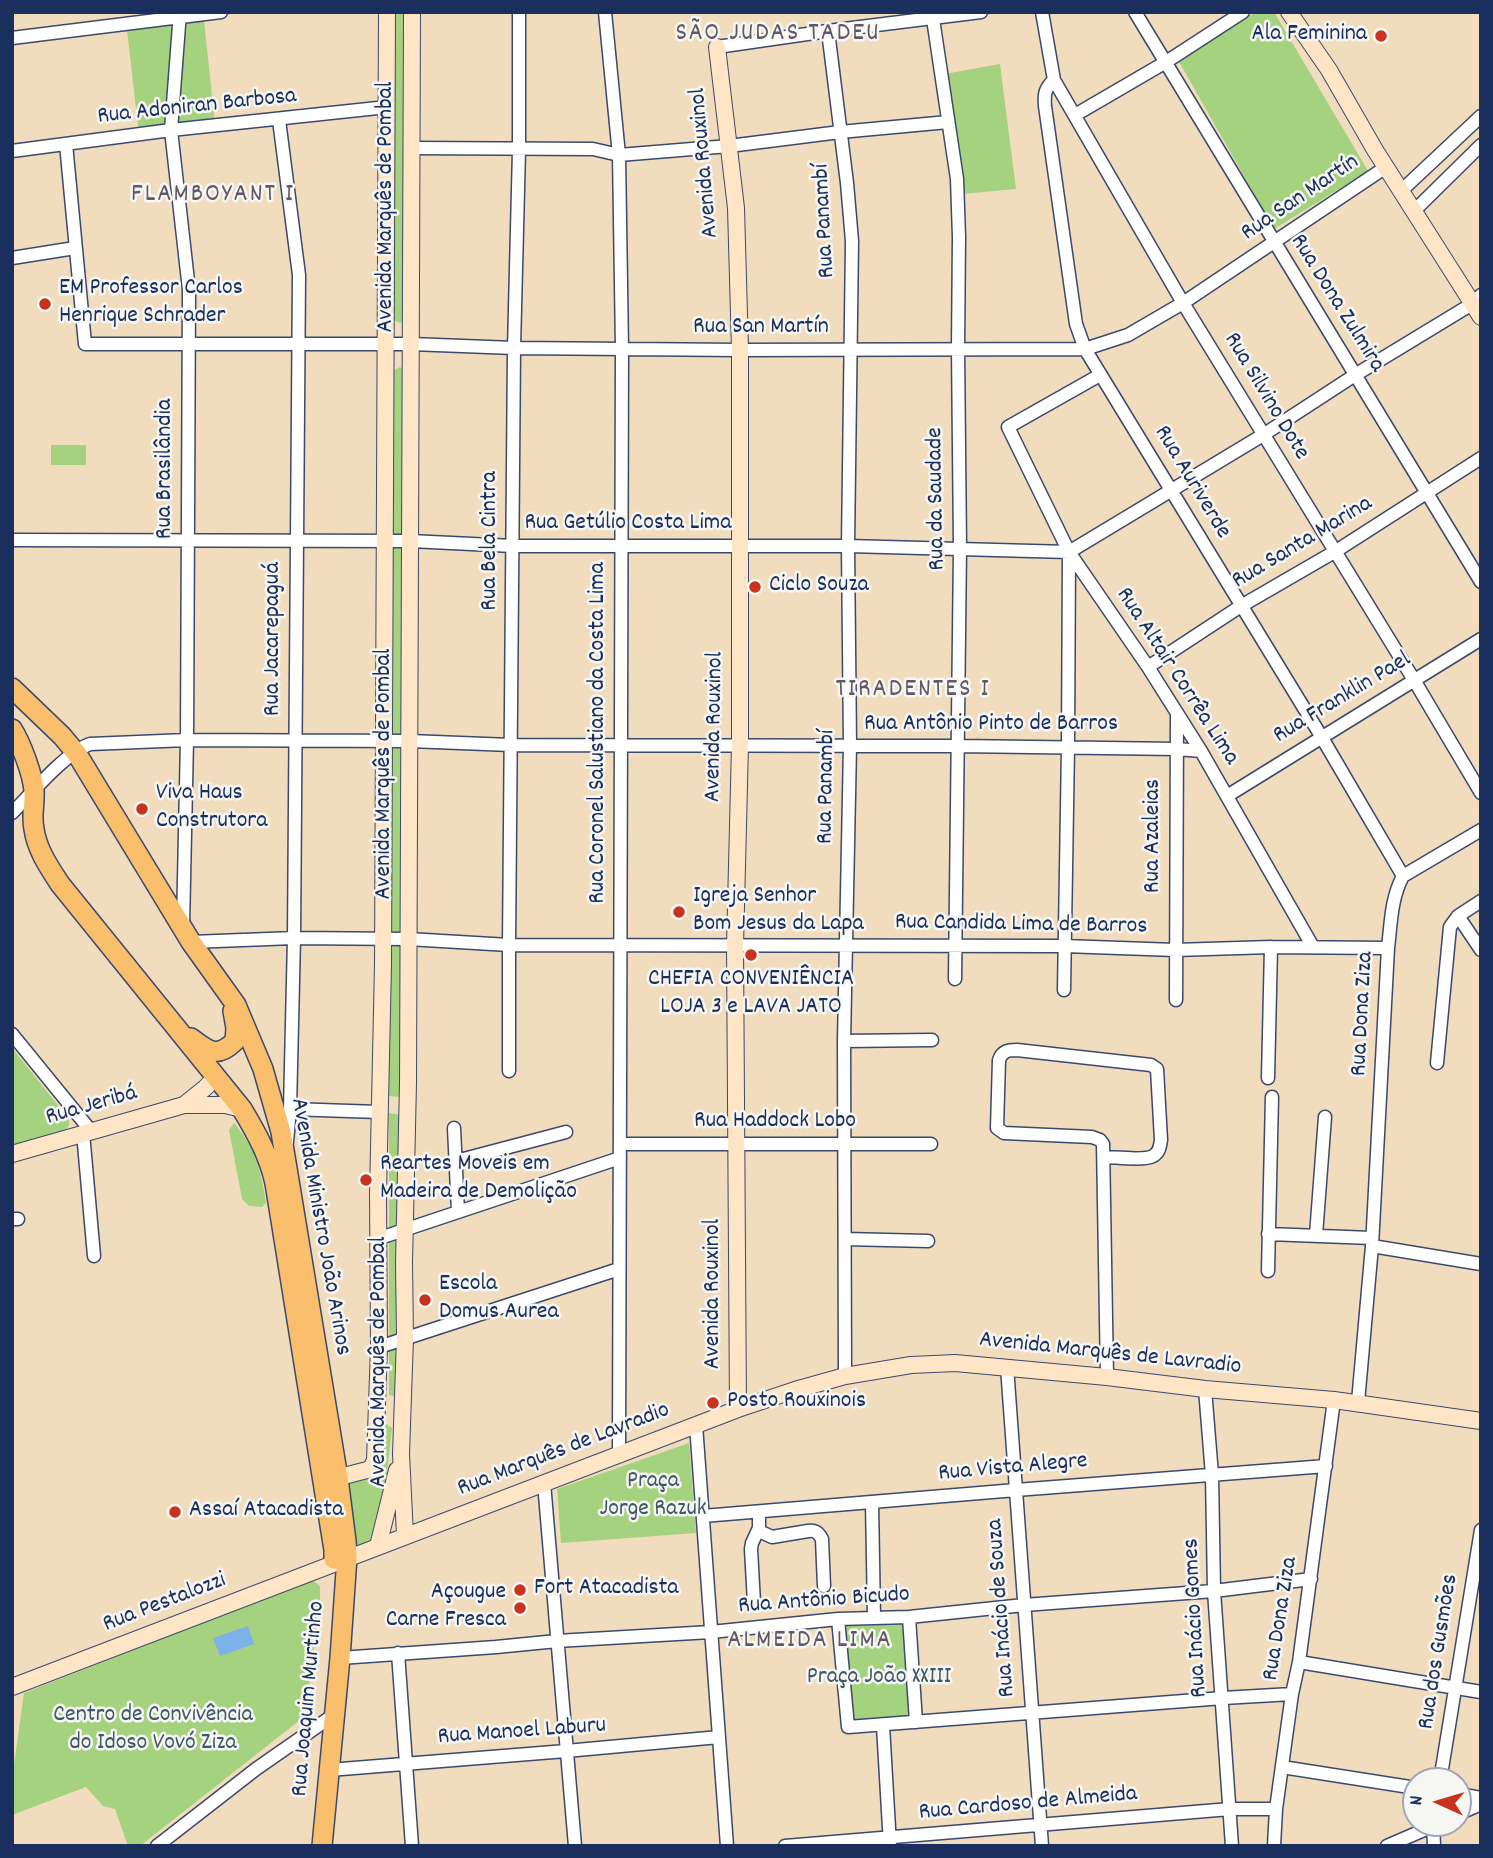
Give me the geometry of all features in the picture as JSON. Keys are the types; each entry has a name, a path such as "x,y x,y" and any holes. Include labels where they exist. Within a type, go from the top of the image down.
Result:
{"main road":[{"name":"Avenida Marquês de Pombal","path":"405,1535 401,1454 408,1083 412,12"},
{"path":"1289,12 1329,70 1401,191 1478,305"},
{"name":"Avenida Marquês de Pombal","path":"331,1480 363,1472 374,1465 377,1406 383,964 388,13"},
{"name":"Avenida Rouxinol","path":"717,47 736,208 740,350 740,746 735,946 738,1409"},
{"path":"386,337 401,332 411,337"},
{"path":"386,366 401,364 411,368"},
{"path":"385,534 394,530 410,534"},
{"path":"385,566 394,562 410,565"},
{"name":"Avenida Ministro João Arinos","path":"12,688 75,752 187,934 236,1004 263,1069 286,1159 331,1480 334,1549 341,1560"},
{"name":"Avenida Ministro João Arinos","path":"12,729 27,764 34,791 34,831 42,857 60,884 243,1109 262,1143 275,1183 331,1480"},
{"path":"384,735 409,735"},
{"path":"384,767 399,763 409,766"},
{"path":"383,932 393,928 408,932"},
{"path":"383,964 398,961 408,964"},
{"path":"184,1105 216,1077 231,1056 236,1028 232,1006 218,978"},
{"path":"175,1026 212,1052 224,1051 235,1041"},
{"path":"184,1105 225,1105 243,1109"},
{"name":"Rua Jeribá","path":"12,1154 184,1105"},
{"name":"Avenida Marquês de Lavradio","path":"738,1409 845,1377 911,1365 954,1363 1358,1402 1481,1421"},
{"path":"377,1406 388,1421 402,1429"},
{"name":"Rua Marquês de Lavradio","path":"405,1535 738,1409"},
{"path":"378,1546 401,1454"},
{"path":"341,1560 405,1535"},
{"name":"Rua Joaquim Murtinho","path":"310,1846 328,1719 340,1658 341,1560"},
{"name":"Rua Joaquim Murtinho","path":"322,1846 329,1770 328,1719 341,1560"},
{"name":"Rua Pestalozzi","path":"12,1687 341,1560"}],"street":[{"path":"12,37 221,12"},
{"name":"Rua Bela Cintra","path":"509,1071 519,12"},
{"name":"Rua Coronel Salustiano da Costa Lima","path":"605,12 619,155 622,349 619,1454"},
{"path":"717,47 981,12"},
{"name":"Rua Silvino Dote","path":"1042,12 1054,80 1183,303 1415,680 1481,793"},
{"name":"Rua Dona Zulmira","path":"1135,12 1481,582"},
{"path":"1075,115 1166,62 1243,12"},
{"name":"Rua Brasilândia","path":"181,15 171,131 189,290 187,934"},
{"name":"Rua da Saudade","path":"933,19 957,179 959,237 959,746 955,979"},
{"name":"Rua Panambí","path":"828,31 852,241 848,546 850,746 844,1041 845,1377"},
{"name":"Rua Auriverde","path":"1054,80 1044,93 1045,106 1076,324 1085,349 1321,736 1403,876"},
{"name":"Rua Adoniran Barbosa","path":"12,151 387,107"},
{"path":"1401,191 1481,116"},
{"name":"Rua Jacarepaguá","path":"279,120 299,275 294,939 290,1109 286,1159"},
{"path":"411,148 593,149 619,155 729,146 948,121"},
{"path":"66,144 85,344 298,343 386,337"},
{"path":"1414,211 1481,145"},
{"name":"Rua San Martín","path":"411,337 514,348 1085,349 1128,335 1183,303 1386,167"},
{"path":"12,258 75,248"},
{"path":"1064,990 1069,552 1263,435 1354,375 1478,305"},
{"name":"Rua Altair Corrêa Lima","path":"1100,375 1008,427 1069,552 1148,667 1201,751 1313,947"},
{"name":"Rua Santa Marina","path":"1148,667 1241,606 1336,551 1481,458"},
{"path":"12,540 297,540 385,534"},
{"name":"Rua Getúlio Costa Lima","path":"410,534 513,546 848,546 1069,552"},
{"name":"Rua Franklin Pael","path":"1227,796 1481,639"},
{"name":"Rua Azaleias","path":"1176,1000 1177,714"},
{"path":"12,813 52,772 83,746 90,744 187,740 296,741 384,735"},
{"name":"Rua Antônio Pinto de Barros","path":"409,735 511,745 959,746 1177,748 1201,751"},
{"path":"1403,876 1481,830"},
{"name":"Rua Dona Ziza","path":"1358,1402 1372,1242 1388,948 1393,902 1403,876"},
{"path":"1437,1063 1450,927 1458,916 1481,901"},
{"path":"1458,916 1481,950"},
{"path":"187,934 294,939 383,932"},
{"name":"Rua Candida Lima de Barros","path":"408,932 509,945 1064,946 1175,950 1388,948"},
{"path":"1268,1079 1271,947"},
{"path":"12,1034 87,1132 94,1256"},
{"path":"844,1041 932,1040"},
{"path":"1104,1157 1149,1158 1156,1155 1160,1149 1157,1069 1151,1065 1017,1049 1001,1054 997,1128 1004,1133 1092,1137 1101,1140 1103,1144 1107,1377"},
{"path":"1268,1271 1272,1097"},
{"path":"290,1109 379,1112"},
{"path":"1316,1235 1325,1117"},
{"path":"454,1128 458,1212"},
{"path":"456,1161 566,1132"},
{"name":"Rua Haddock Lobo","path":"620,1144 931,1144"},
{"path":"380,1238 620,1158"},
{"path":"1268,1234 1316,1235 1372,1242 1481,1264"},
{"path":"845,1239 928,1241"},
{"path":"379,1347 619,1269"},
{"name":"Rua Inácio de Souza","path":"1007,1367 1042,1846"},
{"name":"Rua Inácio Gomes","path":"1205,1389 1212,1475 1214,1591 1232,1846"},
{"name":"Rua Dona Ziza","path":"1274,1846 1276,1809 1311,1578 1334,1400"},
{"path":"696,1425 727,1846"},
{"name":"Rua Vista Alegre","path":"703,1517 1326,1466"},
{"path":"544,1483 575,1846"},
{"path":"872,1502 874,1617"},
{"path":"754,1603 751,1549 758,1531 759,1511"},
{"name":"Rua dos Gusmões","path":"1442,1767 1477,1575 1481,1530"},
{"path":"758,1531 772,1537 808,1531 819,1534 822,1539 824,1586"},
{"name":"Rua Antônio Bicudo","path":"340,1658 711,1632 838,1619 909,1617 1024,1605 1214,1591 1311,1578"},
{"path":"909,1617 916,1722"},
{"path":"838,1619 848,1727 1292,1694"},
{"path":"398,1653 412,1846"},
{"path":"1299,1662 1481,1692"},
{"path":"158,1846 256,1769 328,1719"},
{"path":"883,1726 889,1842"},
{"name":"Rua Manoel Laburu","path":"329,1770 719,1737"},
{"path":"1282,1767 1402,1786"},
{"name":"Rua Cardoso de Almeida","path":"785,1846 889,1842 1040,1824 1230,1809 1276,1809"},
{"path":"1387,1846 1407,1837"}],"green space":[{"path":"394,12 407,12 405,320 400,323 394,320"},
{"path":"1256,12 1274,12 1368,171 1274,229 1178,60"},
{"path":"204,20 215,124 139,134 127,30"},
{"path":"1000,64 1016,189 962,194 945,74"},
{"path":"400,367 405,371 401,1097 389,1096 393,371"},
{"path":"51,445 86,445 86,465 51,465"},
{"path":"12,1048 69,1119 66,1130 12,1146"},
{"path":"389,1113 401,1115 399,1393 394,1396 389,1395"},
{"path":"234,1123 248,1142 256,1160 266,1203 262,1207 249,1206 242,1199 229,1130"},
{"path":"381,1420 392,1428 386,1482 370,1540 363,1546 355,1546 344,1482 376,1475 380,1470"},
{"name":"Praça Jorge Razuk","path":"689,1443 696,1533 561,1543 557,1489"},
{"name":"Centro de Convivência do Idoso Vovó Ziza","path":"312,1580 320,1586 320,1600 305,1716 140,1846 128,1846 115,1809 103,1806 86,1787 12,1815 12,1779 24,1693"},
{"name":"Praça João XXIII","path":"907,1624 912,1715 852,1721 845,1626"}],"water":[{"path":"248,1626 254,1644 220,1656 213,1638"}],"place":[{"name":"Ala Feminina","path":"1381,36"},
{"name":"EM Professor Carlos Henrique Schrader","path":"45,304"},
{"name":"Ciclo Souza","path":"755,587"},
{"name":"Viva Haus Construtora","path":"142,809"},
{"name":"Igreja Senhor Bom Jesus da Lapa","path":"679,912"},
{"name":"CHEFIA CONVENIÊNCIA LOJA 3 e LAVA JATO","path":"751,955"},
{"name":"Reartes Moveis em Madeira de Demolição","path":"366,1180"},
{"name":"Escola Domus Aurea","path":"425,1300"},
{"name":"Posto Rouxinois","path":"713,1403"},
{"name":"Assaí Atacadista","path":"175,1512"},
{"name":"Fort Atacadista","path":"520,1590"},
{"name":"Açougue Carne Fresca","path":"520,1608"}],"district":[{"name":"SÃO JUDAS TADEU","path":"778,35"},
{"name":"FLAMBOYANT I","path":"213,196"},
{"name":"TIRADENTES I","path":"913,691"},
{"name":"ALMEIDA LIMA","path":"810,1642"}]}
